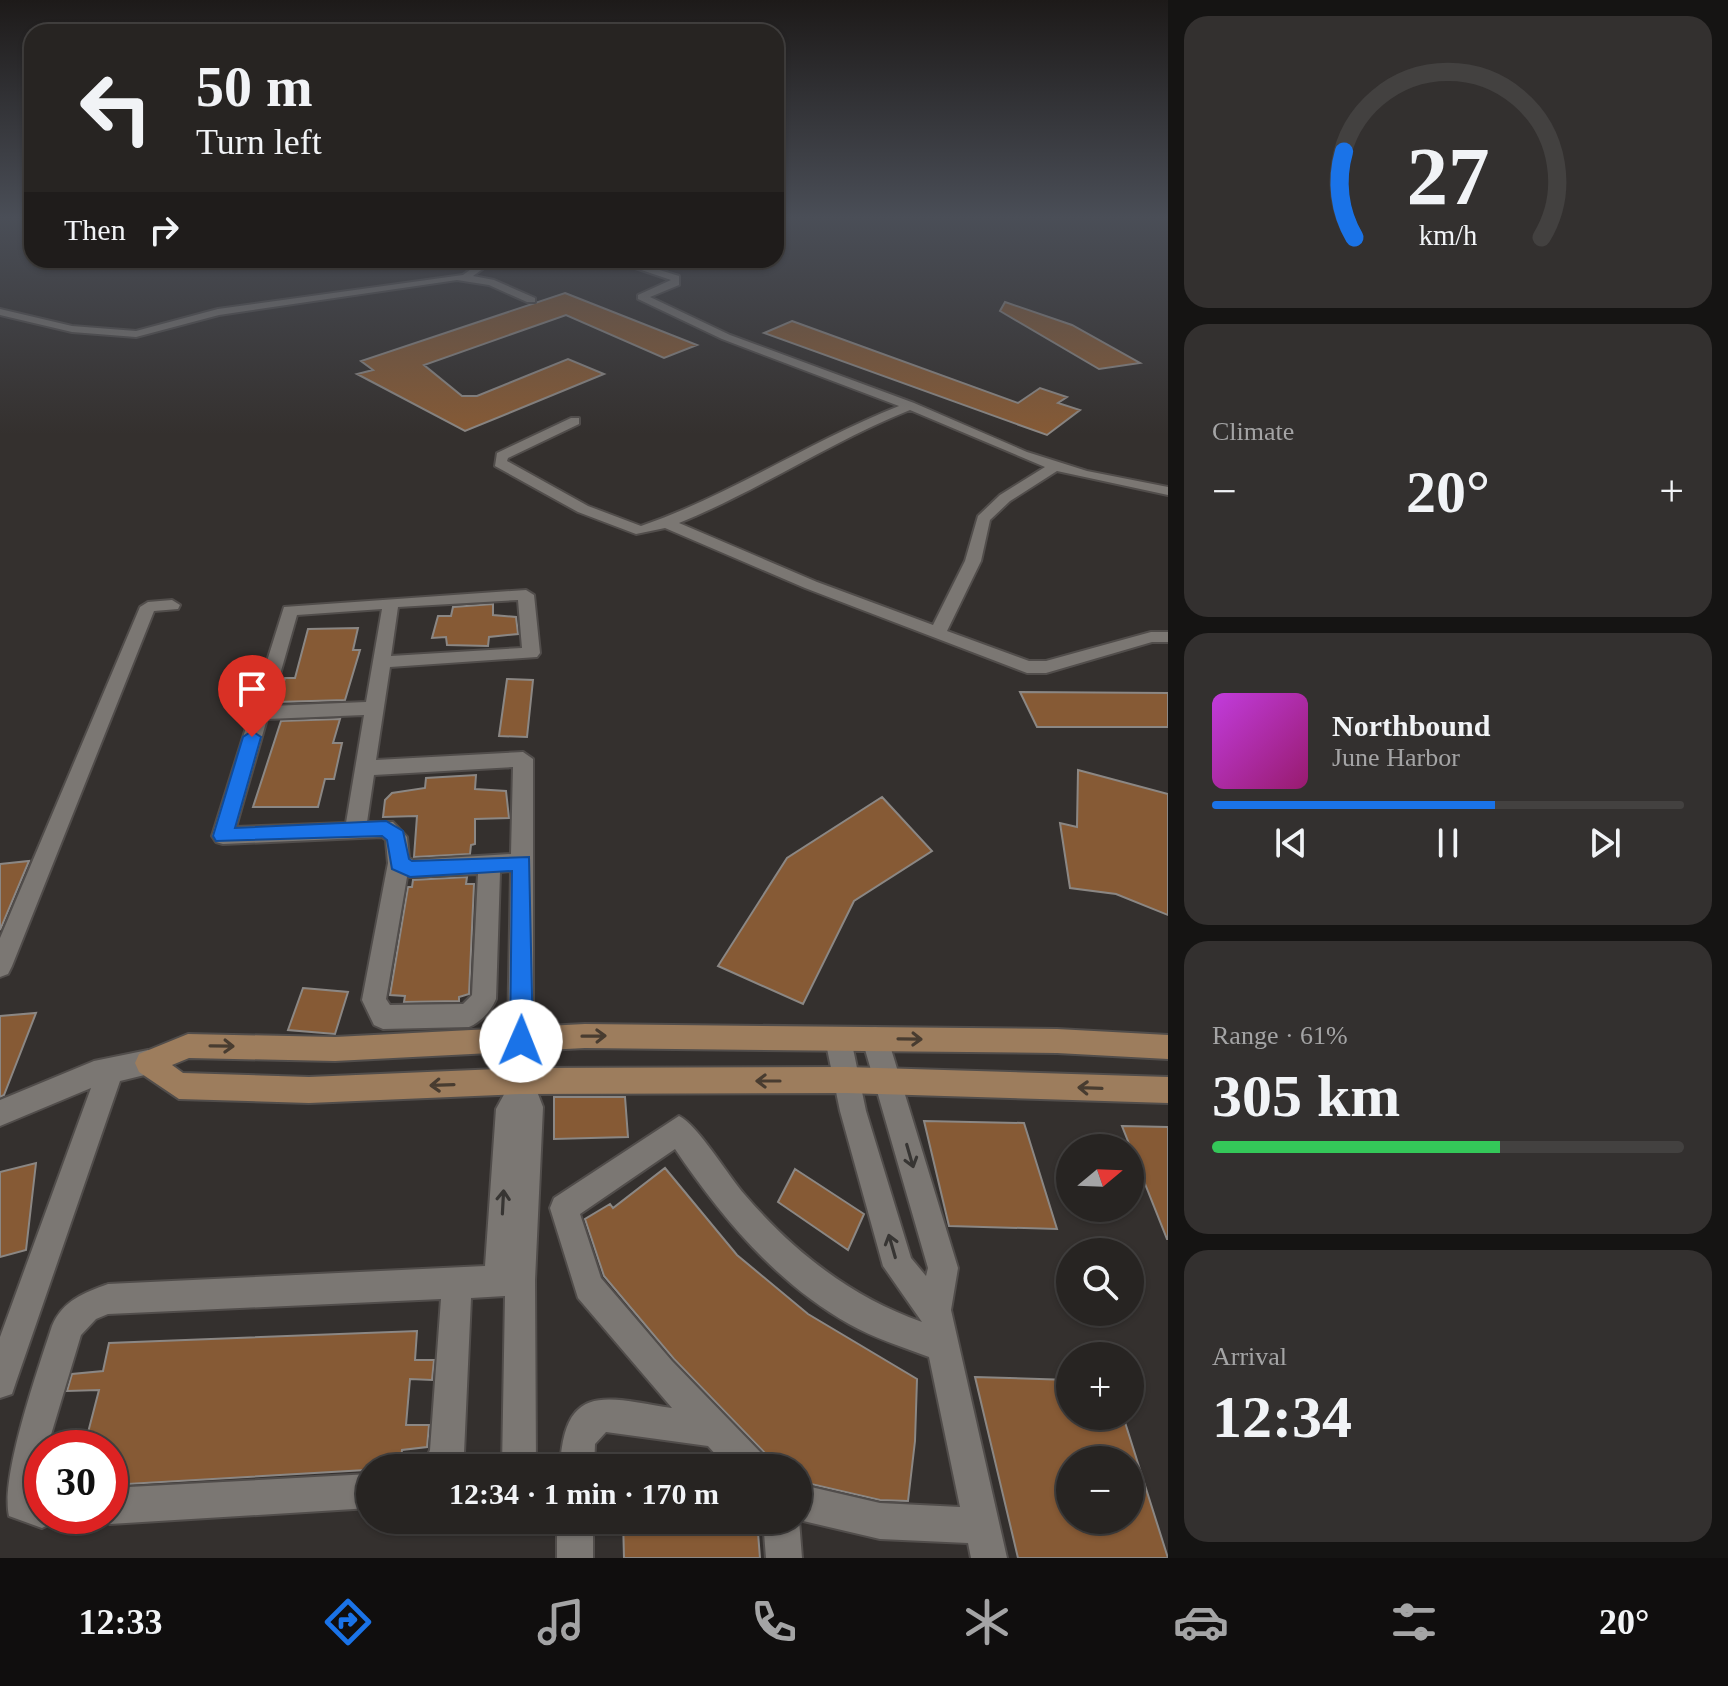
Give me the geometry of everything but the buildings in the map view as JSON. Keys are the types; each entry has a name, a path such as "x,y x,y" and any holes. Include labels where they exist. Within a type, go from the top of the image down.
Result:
{"street":[{"path":"0,312 72,329 136,334 218,312 372,290"},
{"path":"508,290 531,300"},
{"path":"660,290 642,297 726,337 910,406 1055,466 1084,475 1168,491"},
{"path":"575,421 502,456 500,463 583,509 641,531 667,523 766,477 844,432 910,406"},
{"path":"938,632 973,561 983,519 1005,498 1055,466"},
{"path":"667,523 811,585 1027,667 1046,667 1151,637 1168,637"},
{"path":"383,662 531,653 526,595 290,611 223,836 386,828 396,837 399,863 374,1000 383,1017 469,1015 478,1008 484,999 489,864"},
{"path":"355,831 391,603"},
{"path":"0,966 148,607 172,605"},
{"path":"259,713 375,708"},
{"path":"365,768 523,759 521,1087 530,1107 509,1280 518,1454"},
{"path":"399,863 410,869 522,862"},
{"path":"0,1113 111,1069 148,1063 188,1046 335,1049 585,1036 1057,1041 1168,1047"},
{"path":"838,1039 846,1080 898,1266 935,1310"},
{"path":"812,1505 985,1542 935,1310 943,1268 875,1039"},
{"path":"148,1063 179,1086 309,1090 846,1080 1168,1090"},
{"path":"0,1382 111,1069"},
{"path":"739,1454 661,1372 589,1287 564,1208 679,1130 708,1175 782,1259 854,1310 942,1346"},
{"path":"36,1430 68,1326 85,1308 108,1299 509,1280"},
{"path":"446,1454 457,1281"},
{"path":"577,1454 578,1437 599,1414 718,1431"},
{"path":"24,1469 21,1504 24,1505"},
{"path":"128,1505 356,1492"},
{"path":"575,1534 575,1558"},
{"path":"782,1534 784,1558"}],"route":[{"path":"252,737 223,836 386,828 396,837 399,863 410,869 522,862 521,1041"}]}
